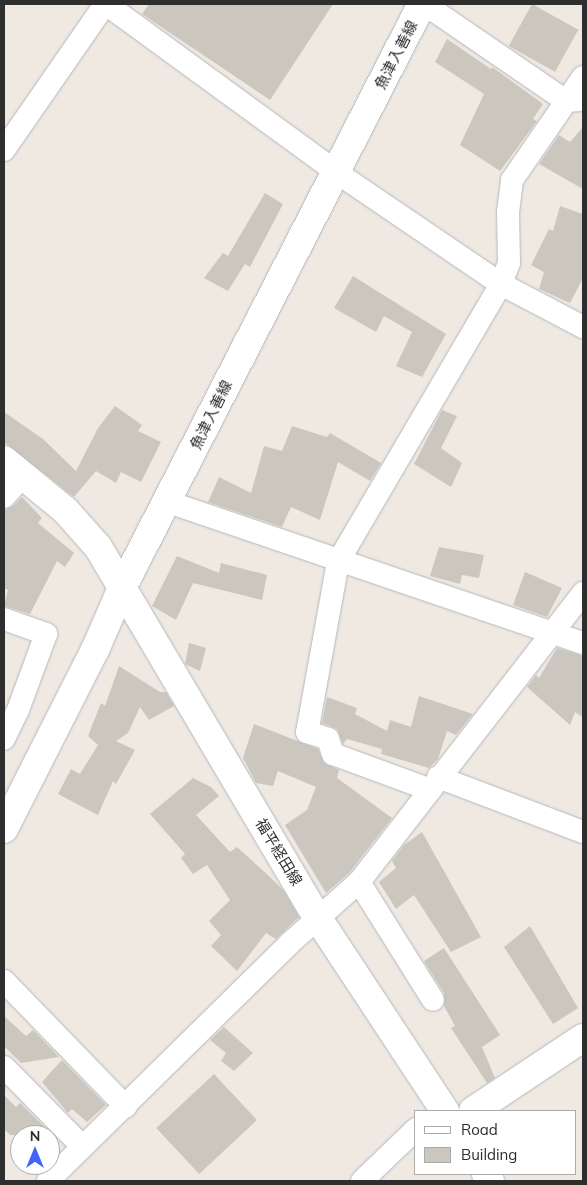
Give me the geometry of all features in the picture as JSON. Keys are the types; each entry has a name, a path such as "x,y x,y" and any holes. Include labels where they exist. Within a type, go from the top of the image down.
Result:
{"main road":[{"name":"魚津入善線","path":"4,829 95,650 122,588 168,502 422,4"},
{"name":"福平経田線","path":"13,468 66,511 98,547 319,920 440,1109"},
{"path":"475,1110 583,1038"}],"street":[{"path":"4,150 105,4 336,172 501,284 583,327"},
{"path":"422,4 574,101"},
{"path":"583,77 574,101 512,180 508,211 509,263 501,284 338,562 307,732 328,739 333,754 435,784 583,832"},
{"path":"4,498 13,468"},
{"path":"168,502 338,562 583,643"},
{"path":"48,1181 126,1107 290,943 319,920 359,882 583,593"},
{"path":"4,618 46,634 18,710 4,739"},
{"path":"359,882 433,1000"},
{"path":"4,981 126,1107"},
{"path":"4,1067 84,1147"},
{"path":"362,1181 414,1131"}],"building":[{"path":"149,4 333,4 270,100 142,14"},
{"path":"532,4 578,30 555,72 509,46"},
{"path":"447,39 491,69 492,67 543,104 533,119 537,121 500,171 460,145 484,94 435,62"},
{"path":"583,127 583,189 539,164 559,135 570,142"},
{"path":"265,193 283,204 250,267 245,264 228,291 204,278 223,253 228,256"},
{"path":"560,206 583,214 583,278 570,303 539,289 544,272 531,265 549,229 553,231"},
{"path":"353,276 446,334 422,377 396,366 412,332 384,316 376,332 334,308"},
{"path":"115,406 142,425 138,431 161,442 141,482 121,472 116,483 96,471 74,497 4,442 4,412 43,439 76,471 98,428"},
{"path":"442,410 457,416 441,448 462,463 451,487 414,464"},
{"path":"292,426 327,437 330,433 381,463 370,481 338,462 320,520 291,507 282,527 208,502 219,477 251,493 264,446 282,451"},
{"path":"22,497 42,518 38,523 74,553 65,567 57,561 30,614 4,606 8,590 4,588 4,510 13,506"},
{"path":"439,547 484,555 479,578 462,575 460,584 430,576"},
{"path":"177,556 219,573 221,563 267,575 262,600 193,583 176,620 152,606"},
{"path":"525,572 562,588 547,617 513,605"},
{"path":"189,643 206,648 200,671 185,664"},
{"path":"557,648 583,656 583,717 575,712 570,725 527,687 536,675 539,678"},
{"path":"119,666 160,692 166,692 174,706 149,720 140,707 128,733 116,741 135,750 116,784 113,781 98,815 58,794 71,769 80,774 98,745 88,736 101,703 105,706"},
{"path":"419,696 473,714 456,735 447,731 438,759 429,768 381,754 382,749 347,739 343,744 337,729 322,723 327,697 357,708 355,714 387,731 390,720 411,727"},
{"path":"254,724 318,749 324,763 339,770 337,778 392,818 349,873 326,893 285,825 307,810 316,787 278,771 273,786 256,783 243,758"},
{"path":"193,778 211,787 219,796 196,815 230,852 237,847 270,877 284,891 299,917 276,939 266,933 237,971 211,946 221,935 209,921 230,900 207,865 193,874 181,858 185,854 150,814"},
{"path":"422,832 481,937 451,952 414,895 396,909 379,882 396,868 392,861 404,845"},
{"path":"530,926 578,1008 553,1024 504,947"},
{"path":"444,948 500,1035 482,1047 495,1078 487,1083 451,1028 455,1026 444,1006 444,993 424,961"},
{"path":"4,1016 26,1036 33,1030 59,1057 21,1063 4,1046"},
{"path":"224,1027 253,1053 234,1071 221,1061 226,1053 210,1040"},
{"path":"62,1060 106,1105 87,1122 72,1109 68,1113 42,1082"},
{"path":"214,1074 257,1120 199,1174 156,1128"},
{"path":"4,1095 16,1107 20,1103 43,1125 10,1125 10,1135 4,1129"}]}
